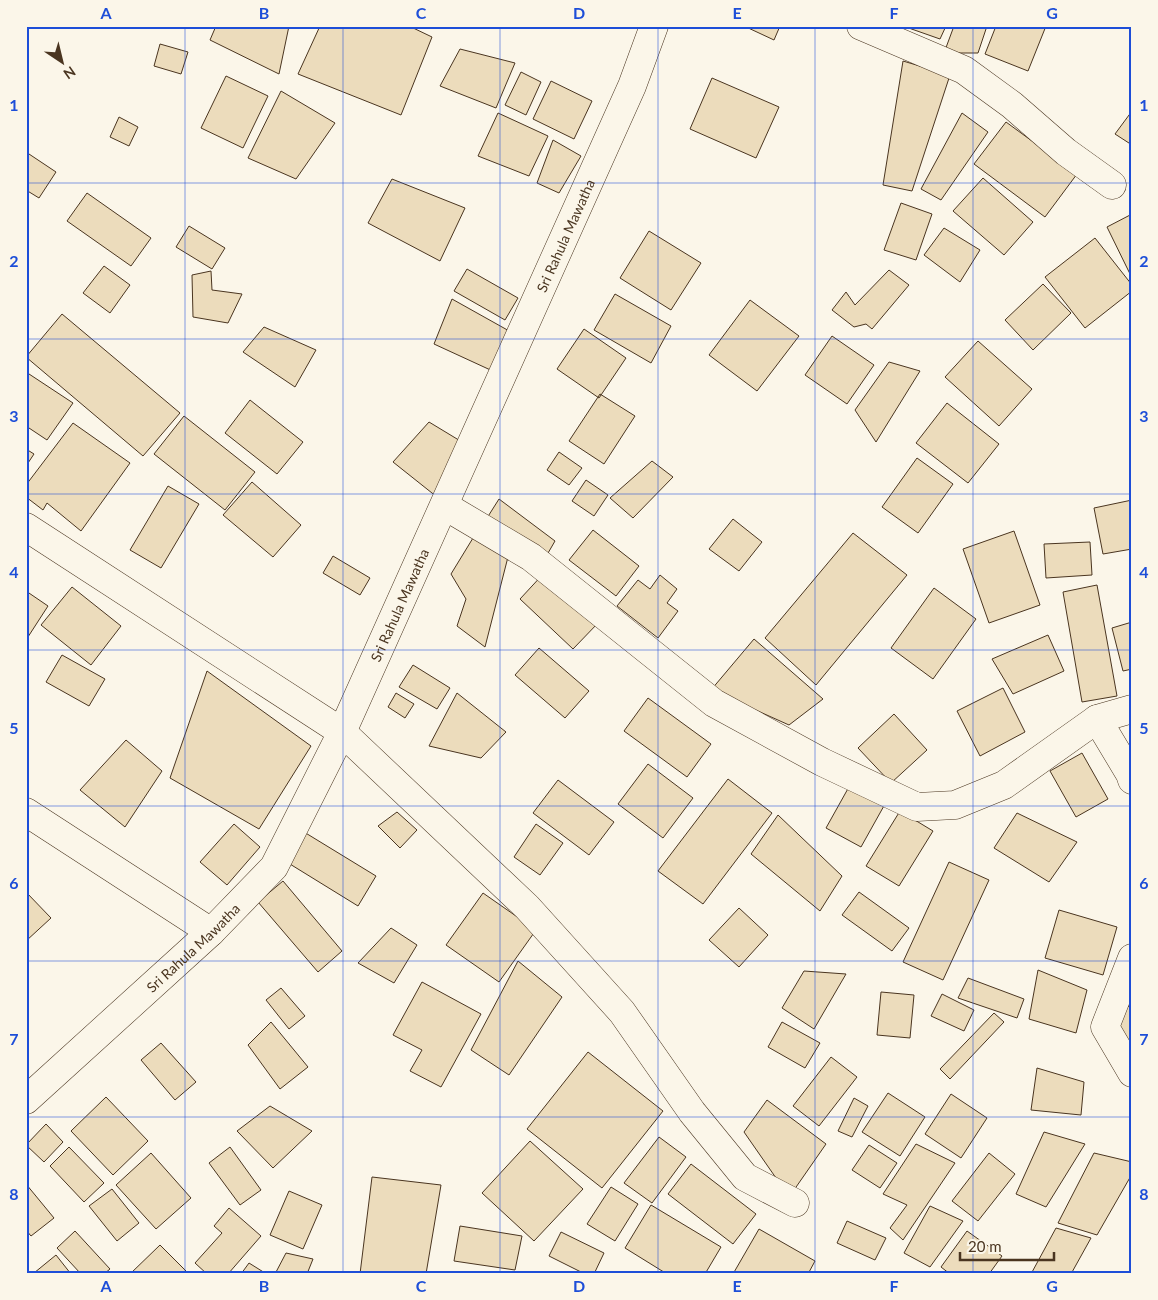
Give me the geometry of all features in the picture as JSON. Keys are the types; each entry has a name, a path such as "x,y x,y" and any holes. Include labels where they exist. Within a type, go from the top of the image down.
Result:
{"street":[{"name":"Sri Rahula Mawatha","path":"26,1100 211,932 274,868 342,732 445,506 632,86 654,26"},
{"path":"860,26 964,70 1012,105 1066,152 1112,185"},
{"path":"445,506 531,557 714,703 822,762 917,807 955,805 1004,785 1098,719 1132,709"},
{"path":"26,527 342,732 533,914 622,1012 692,1112 745,1177 795,1203"},
{"path":"1098,719 1132,780"},
{"path":"26,812 211,932"},
{"path":"1132,958 1105,1027 1132,1073"}],"building":[{"path":"216,26 289,26 279,74 210,40"},
{"path":"320,26 409,26 432,37 401,115 298,74"},
{"path":"744,26 780,26 774,40"},
{"path":"903,26 946,26 940,39"},
{"path":"954,26 987,26 978,53 944,53"},
{"path":"996,26 1046,26 1028,71 985,54"},
{"path":"160,44 188,52 181,74 154,66"},
{"path":"460,49 515,63 496,108 440,86"},
{"path":"903,61 950,75 912,191 883,185"},
{"path":"521,72 541,82 526,115 505,105"},
{"path":"226,76 268,96 243,148 201,128"},
{"path":"712,78 779,107 756,158 690,129"},
{"path":"551,81 592,101 574,139 533,119"},
{"path":"281,91 335,123 296,179 248,158"},
{"path":"1132,111 1132,145 1115,134"},
{"path":"498,113 548,136 529,176 478,156"},
{"path":"962,113 988,132 941,200 921,189"},
{"path":"119,117 138,127 129,146 110,137"},
{"path":"1006,122 1077,174 1045,217 974,164"},
{"path":"553,140 581,156 559,193 537,183"},
{"path":"26,152 56,172 39,198 26,190"},
{"path":"983,178 1033,222 1004,255 953,211"},
{"path":"392,179 465,208 440,261 368,223"},
{"path":"87,193 151,238 131,266 67,221"},
{"path":"901,203 932,214 916,260 884,250"},
{"path":"1132,214 1132,278 1107,227"},
{"path":"189,226 225,248 212,269 176,247"},
{"path":"944,228 980,250 960,282 924,255"},
{"path":"649,231 701,263 671,310 620,278"},
{"path":"1095,238 1132,285 1132,291 1085,328 1045,277"},
{"path":"104,266 130,285 110,313 83,293"},
{"path":"467,269 518,298 505,320 454,291"},
{"path":"889,270 909,285 872,329 866,324 854,327 832,310 846,292 855,305"},
{"path":"211,271 212,290 242,294 228,323 193,317 192,275"},
{"path":"1043,284 1071,313 1033,350 1005,320"},
{"path":"615,294 671,326 651,363 594,330"},
{"path":"452,299 511,332 497,373 434,344"},
{"path":"750,300 799,336 757,391 709,355"},
{"path":"62,314 180,413 143,456 26,357"},
{"path":"264,327 316,350 295,387 243,352"},
{"path":"584,329 626,358 599,398 557,369"},
{"path":"832,336 874,365 847,404 805,375"},
{"path":"978,341 1032,389 999,426 945,377"},
{"path":"889,362 920,371 876,442 855,410"},
{"path":"26,372 73,403 47,440 26,426"},
{"path":"600,394 635,416 604,464 569,441"},
{"path":"250,400 303,442 277,474 225,433"},
{"path":"947,403 999,444 968,483 916,443"},
{"path":"184,416 255,472 225,510 154,454"},
{"path":"429,422 467,445 437,497 393,462"},
{"path":"73,423 130,463 81,531 47,503 43,510 26,497 26,485"},
{"path":"26,449 34,454 26,466"},
{"path":"559,452 582,468 569,485 547,470"},
{"path":"917,458 953,484 918,533 882,507"},
{"path":"652,461 673,477 633,518 610,498"},
{"path":"586,480 608,495 594,516 572,501"},
{"path":"252,482 301,525 273,557 223,515"},
{"path":"168,486 199,504 161,568 130,550"},
{"path":"499,499 555,541 544,560 487,518"},
{"path":"1132,500 1132,549 1103,554 1094,508"},
{"path":"733,519 762,542 739,571 709,549"},
{"path":"593,530 639,566 616,596 569,560"},
{"path":"1014,531 1040,605 989,623 963,549"},
{"path":"853,533 907,575 816,685 765,638"},
{"path":"473,538 509,553 485,647 457,626 466,599 451,574"},
{"path":"1090,542 1092,575 1046,578 1044,544"},
{"path":"333,556 370,578 360,595 323,573"},
{"path":"545,572 599,622 573,649 520,599"},
{"path":"660,575 677,589 667,603 678,611 658,638 617,606 638,580 650,589"},
{"path":"1097,585 1117,696 1082,702 1063,592"},
{"path":"72,587 121,626 91,665 41,625"},
{"path":"934,588 976,619 933,679 891,648"},
{"path":"26,591 48,606 26,640"},
{"path":"1132,622 1132,669 1123,671 1112,628"},
{"path":"1048,635 1064,671 1013,694 992,659"},
{"path":"754,639 823,699 789,725 711,690"},
{"path":"539,648 589,691 565,718 515,675"},
{"path":"62,655 105,679 89,706 46,682"},
{"path":"413,665 450,688 437,709 399,687"},
{"path":"207,671 311,746 259,829 170,778"},
{"path":"1003,688 1025,732 980,756 957,711"},
{"path":"396,693 414,704 405,718 388,707"},
{"path":"457,693 506,732 481,758 429,746"},
{"path":"648,698 711,744 687,777 624,731"},
{"path":"894,714 927,750 891,783 858,748"},
{"path":"126,740 162,771 125,827 80,790"},
{"path":"1082,753 1108,799 1076,817 1050,771"},
{"path":"648,764 693,798 663,838 618,804"},
{"path":"728,779 772,813 703,904 658,871"},
{"path":"558,780 614,822 589,855 533,813"},
{"path":"850,785 885,804 861,847 826,828"},
{"path":"900,811 933,831 899,886 866,866"},
{"path":"397,812 417,830 400,848 378,826"},
{"path":"1017,813 1077,842 1049,882 994,848"},
{"path":"778,815 842,876 820,911 751,854"},
{"path":"234,824 260,847 227,885 200,862"},
{"path":"536,824 563,843 540,875 514,857"},
{"path":"304,832 376,876 358,906 285,861"},
{"path":"949,862 989,880 943,980 903,962"},
{"path":"283,881 342,951 318,972 258,902"},
{"path":"26,892 51,918 26,941"},
{"path":"859,892 909,928 892,951 842,915"},
{"path":"483,893 536,930 499,982 446,945"},
{"path":"739,908 768,935 739,967 709,940"},
{"path":"1059,910 1117,927 1103,975 1045,958"},
{"path":"391,928 417,945 394,983 358,963"},
{"path":"518,961 562,997 509,1075 471,1050"},
{"path":"1038,970 1087,990 1076,1033 1029,1019"},
{"path":"804,971 846,974 814,1029 782,1008"},
{"path":"968,978 1024,999 1017,1018 958,998"},
{"path":"422,982 481,1014 441,1087 410,1071 422,1050 393,1035"},
{"path":"281,988 305,1016 289,1029 266,1000"},
{"path":"881,992 914,995 910,1038 877,1035"},
{"path":"942,994 974,1010 964,1031 931,1016"},
{"path":"1132,1003 1132,1042 1131,1043 1112,1022"},
{"path":"994,1013 1004,1022 950,1079 940,1069"},
{"path":"271,1022 308,1067 280,1089 248,1045"},
{"path":"782,1022 820,1043 805,1068 768,1047"},
{"path":"161,1043 196,1082 175,1100 141,1060"},
{"path":"588,1052 663,1111 602,1188 527,1129"},
{"path":"831,1057 857,1077 819,1126 793,1106"},
{"path":"1037,1068 1084,1082 1081,1115 1031,1110"},
{"path":"888,1093 925,1117 900,1156 862,1132"},
{"path":"951,1094 987,1118 961,1158 925,1134"},
{"path":"106,1097 148,1141 113,1175 71,1131"},
{"path":"854,1098 868,1106 852,1137 838,1131"},
{"path":"767,1100 826,1144 794,1190 776,1178 744,1132"},
{"path":"270,1106 312,1131 273,1168 237,1131"},
{"path":"46,1124 63,1142 44,1162 26,1145"},
{"path":"1044,1132 1085,1144 1046,1207 1016,1194"},
{"path":"659,1137 686,1157 652,1203 624,1183"},
{"path":"530,1141 583,1189 534,1241 482,1193"},
{"path":"916,1144 955,1163 903,1240 890,1228 907,1205 883,1194"},
{"path":"869,1145 897,1163 880,1188 852,1170"},
{"path":"69,1147 104,1183 84,1202 50,1166"},
{"path":"230,1147 261,1190 240,1205 209,1163"},
{"path":"151,1153 191,1198 156,1229 116,1185"},
{"path":"989,1153 1015,1174 978,1221 952,1201"},
{"path":"1094,1153 1132,1162 1132,1174 1097,1235 1058,1223"},
{"path":"691,1164 756,1214 733,1244 668,1194"},
{"path":"372,1177 441,1185 426,1274 360,1274"},
{"path":"26,1184 54,1218 31,1236 26,1230"},
{"path":"611,1187 638,1204 615,1241 587,1224"},
{"path":"112,1189 139,1223 117,1241 89,1206"},
{"path":"289,1191 322,1205 303,1249 270,1235"},
{"path":"651,1205 721,1247 705,1274 667,1274 625,1248"},
{"path":"930,1206 963,1221 930,1267 904,1253"},
{"path":"229,1208 261,1236 228,1274 207,1274 195,1263 222,1233 214,1226"},
{"path":"847,1221 886,1238 875,1260 837,1243"},
{"path":"460,1226 522,1236 515,1270 454,1261"},
{"path":"1056,1228 1091,1238 1071,1274 1031,1274"},
{"path":"759,1229 815,1261 808,1274 733,1274"},
{"path":"75,1231 110,1269 104,1274 81,1274 57,1248"},
{"path":"967,1231 1002,1256 989,1274 950,1274 941,1267"},
{"path":"561,1232 604,1253 594,1274 585,1274 549,1256"},
{"path":"160,1245 189,1274 130,1274"},
{"path":"286,1253 313,1259 307,1274 275,1274"},
{"path":"56,1255 71,1274 34,1274 34,1273"},
{"path":"249,1263 265,1273 241,1274"}]}
